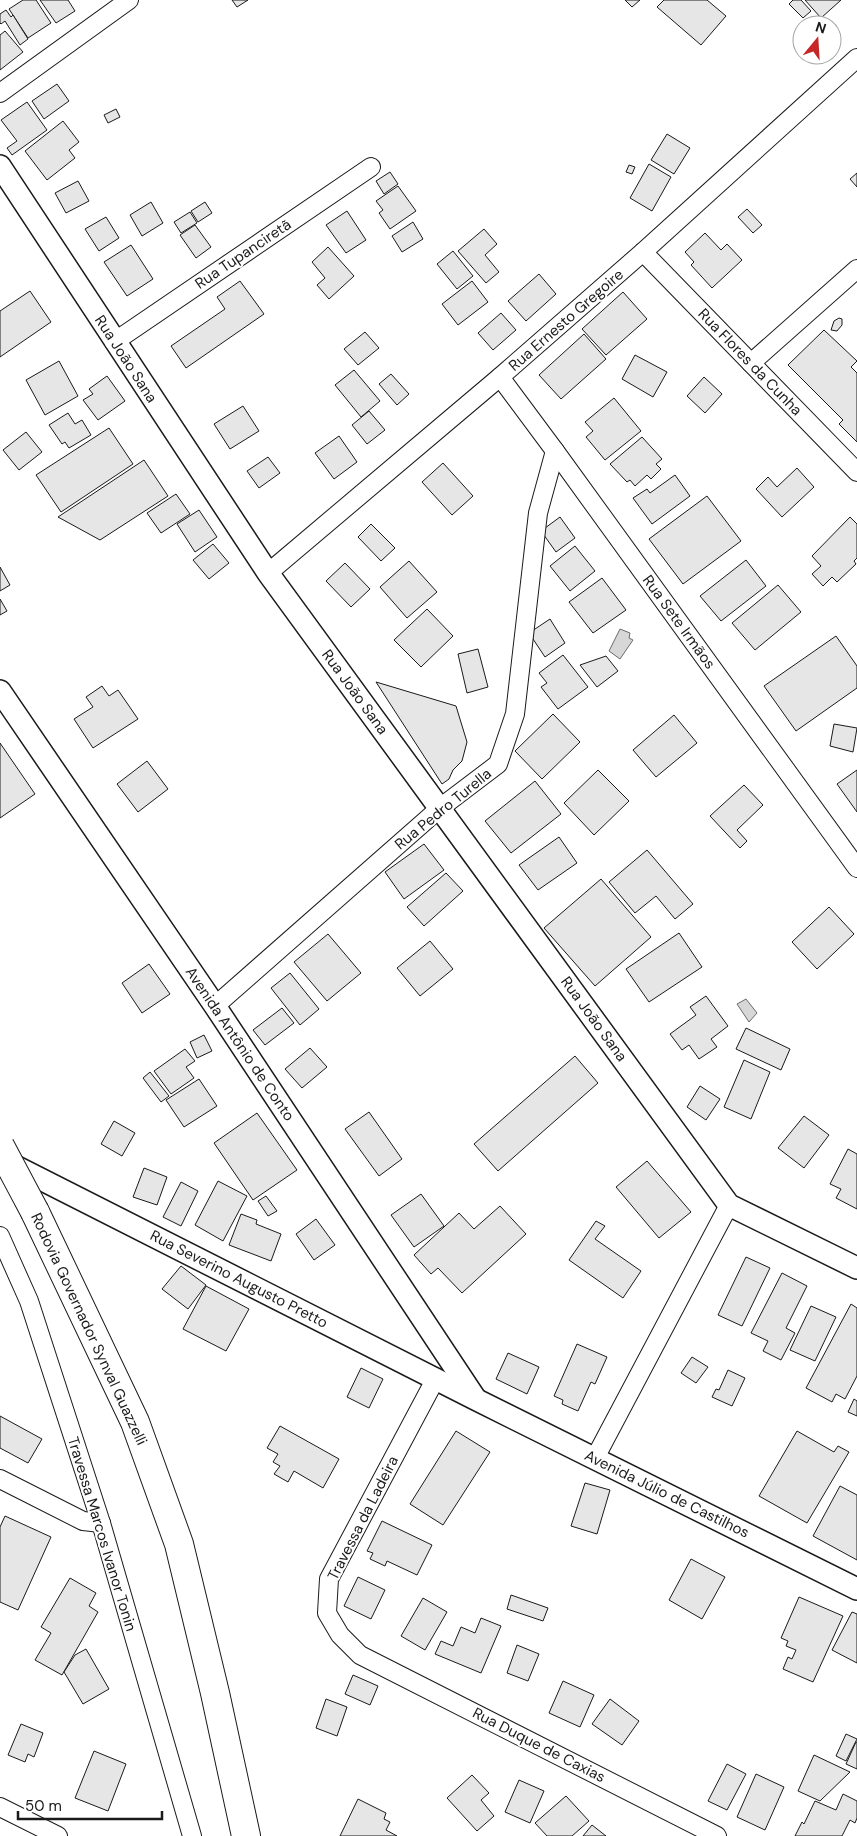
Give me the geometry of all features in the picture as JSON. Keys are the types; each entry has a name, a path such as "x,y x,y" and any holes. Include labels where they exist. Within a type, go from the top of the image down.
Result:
{"main road":[{"name":"Rodovia Governador Synval Guazzelli","path":"0,1146 35,1212 135,1422 179,1544 215,1693 246,1836"}],"street":[{"path":"0,93 129,0"},
{"name":"Rua Ernesto Gregoire","path":"268,573 500,378 643,252 857,58"},
{"name":"Rua João Sana","path":"0,166 114,342 268,573 729,1205"},
{"name":"Rua Tupanciretã","path":"114,342 371,167"},
{"name":"Rua Flores da Cunha","path":"643,252 857,472"},
{"path":"751,363 857,269"},
{"name":"Rua Sete Irmãos","path":"500,378 857,868"},
{"name":"Rua Pedro Turella","path":"214,1006 440,808 498,764 515,714 538,513 555,451"},
{"name":"Avenida Antônio de Conto","path":"0,691 214,1006 477,1400"},
{"name":"Rua Severino Augusto Pretto","path":"0,1158 477,1400"},
{"path":"595,1458 729,1205 857,1268"},
{"name":"Travessa Marcos Ivanor Tonin","path":"0,1236 29,1301 101,1523 192,1836"},
{"name":"Travessa da Ladeira","path":"360,1655 340,1635 327,1613 329,1579 436,1378"},
{"name":"Avenida Júlio de Castilhos","path":"477,1400 857,1589"},
{"path":"0,1479 83,1521 101,1523"},
{"name":"Rua Duque de Caxias","path":"360,1655 717,1836"},
{"path":"0,1807 58,1836"}],"shaded area":[{"path":"620,629 630,633 629,638 633,640 620,659 609,651"},
{"path":"746,999 757,1013 749,1022 737,1004"}],"building":[{"path":"23,0 36,0 51,23 28,38 9,9"},
{"path":"40,0 68,0 75,11 56,23"},
{"path":"232,0 248,0 237,7"},
{"path":"625,0 640,0 632,7"},
{"path":"664,0 707,0 726,16 701,45 657,7"},
{"path":"793,0 801,0 811,11 806,15 800,15 789,4"},
{"path":"805,0 841,0 824,15 818,15"},
{"path":"6,10 11,17 13,15 28,39 20,45 5,21 0,23 0,14"},
{"path":"5,31 23,52 0,70 0,35"},
{"path":"57,84 69,101 44,119 32,101"},
{"path":"27,102 47,130 12,155 7,148 17,141 1,120"},
{"path":"116,109 120,117 108,123 104,115"},
{"path":"63,121 79,142 69,150 75,158 47,180 25,151"},
{"path":"667,134 690,148 674,174 651,160"},
{"path":"649,164 671,177 652,211 630,198"},
{"path":"629,165 635,167 632,174 626,172"},
{"path":"390,172 398,184 384,194 376,181"},
{"path":"857,173 857,187 850,179"},
{"path":"78,181 89,201 66,213 55,193"},
{"path":"398,186 416,211 390,229 379,213 383,210 376,201"},
{"path":"151,202 163,223 142,236 130,215"},
{"path":"205,202 212,213 198,222 191,211"},
{"path":"747,209 762,225 753,233 738,217"},
{"path":"347,211 366,240 346,253 326,225"},
{"path":"190,212 197,223 181,233 174,222"},
{"path":"106,217 119,238 99,251 85,229"},
{"path":"413,222 423,239 402,252 392,236"},
{"path":"195,225 211,247 196,258 180,235"},
{"path":"484,229 497,244 485,255 499,272 486,283 458,251"},
{"path":"705,233 721,250 727,244 742,260 712,288 691,265 694,262 685,252"},
{"path":"131,245 153,279 127,296 104,262"},
{"path":"328,247 354,276 329,299 317,285 325,278 312,262"},
{"path":"453,251 473,276 457,289 437,264"},
{"path":"539,274 556,294 526,321 508,301"},
{"path":"240,281 264,314 186,368 171,346 225,309 217,297"},
{"path":"472,281 488,302 458,325 442,304"},
{"path":"30,291 51,322 0,357 0,311"},
{"path":"623,292 647,319 606,355 582,329"},
{"path":"501,313 516,330 493,350 478,333"},
{"path":"839,318 842,319 842,325 837,331 831,330 834,321"},
{"path":"824,330 857,361 851,367 857,373 857,442 839,424 843,420 788,365"},
{"path":"365,332 379,348 358,365 344,349"},
{"path":"584,334 606,359 561,399 539,375"},
{"path":"635,355 667,372 653,397 622,379"},
{"path":"59,361 78,396 45,415 26,380"},
{"path":"354,370 380,401 361,417 335,385"},
{"path":"391,374 409,394 397,405 379,384"},
{"path":"107,376 125,401 98,420 83,400 93,394 89,389"},
{"path":"704,377 722,394 705,413 687,396"},
{"path":"614,398 641,431 605,460 586,437 593,431 585,422"},
{"path":"243,406 259,431 230,449 214,424"},
{"path":"369,411 385,430 367,444 352,425"},
{"path":"68,413 75,424 82,420 91,435 69,448 65,442 62,444 49,425"},
{"path":"109,428 133,464 61,512 36,475"},
{"path":"26,432 42,452 19,470 3,450"},
{"path":"339,436 357,462 334,479 315,453"},
{"path":"642,437 662,459 656,464 661,469 651,479 647,475 635,486 630,480 627,482 610,464"},
{"path":"268,457 280,473 259,488 247,471"},
{"path":"144,460 168,496 100,540 58,517"},
{"path":"443,463 473,496 452,515 422,482"},
{"path":"797,468 814,487 782,517 756,489 768,477 777,487"},
{"path":"675,475 690,496 652,524 633,498 647,489 650,493"},
{"path":"176,494 190,514 161,533 147,513"},
{"path":"707,496 741,541 683,584 649,539"},
{"path":"199,510 217,537 195,552 177,524"},
{"path":"560,517 575,538 556,552 541,531"},
{"path":"850,517 857,524 857,558 854,561 856,564 837,582 832,577 823,586 812,574 821,566 812,556"},
{"path":"371,524 395,548 381,561 358,537"},
{"path":"213,544 229,563 209,579 193,560"},
{"path":"575,546 595,571 570,591 550,566"},
{"path":"746,560 766,586 721,621 700,596"},
{"path":"409,561 437,592 407,618 380,587"},
{"path":"345,563 370,589 351,607 326,581"},
{"path":"0,567 10,585 0,591"},
{"path":"602,578 626,610 593,633 569,602"},
{"path":"778,585 801,612 755,650 732,623"},
{"path":"0,599 7,611 0,615"},
{"path":"427,609 453,636 421,667 394,640"},
{"path":"550,619 565,643 545,657 529,633"},
{"path":"836,636 857,666 857,688 796,731 764,686"},
{"path":"478,649 488,687 467,693 458,654"},
{"path":"563,655 588,687 558,709 541,687 547,683 539,673"},
{"path":"606,656 618,671 597,687 580,665"},
{"path":"376,682 456,706 467,742 462,761 453,770 449,779 442,784"},
{"path":"102,686 109,696 118,690 138,719 93,748 74,719 93,707 86,697"},
{"path":"553,714 580,742 542,779 515,751"},
{"path":"674,715 697,743 656,777 633,750"},
{"path":"834,724 857,728 853,752 830,746"},
{"path":"0,743 35,794 0,818"},
{"path":"147,761 168,789 138,812 117,784"},
{"path":"598,770 629,801 594,835 564,803"},
{"path":"857,770 857,812 837,784"},
{"path":"535,781 561,814 511,853 485,821"},
{"path":"744,785 763,805 737,830 747,841 740,848 710,816"},
{"path":"559,837 577,863 538,890 519,865"},
{"path":"424,844 444,870 404,899 385,872"},
{"path":"647,850 693,904 675,919 656,896 635,913 609,882"},
{"path":"446,873 463,891 424,926 407,907"},
{"path":"601,879 651,937 595,986 544,928"},
{"path":"829,907 854,934 817,969 792,942"},
{"path":"679,933 702,967 649,1002 626,969"},
{"path":"328,934 361,973 327,1001 294,962"},
{"path":"430,941 453,969 420,996 397,968"},
{"path":"149,964 170,994 142,1013 122,983"},
{"path":"290,973 319,1009 300,1025 271,988"},
{"path":"706,996 728,1026 711,1039 717,1047 699,1059 689,1045 682,1050 670,1034 696,1015 690,1007"},
{"path":"282,1008 294,1023 265,1045 253,1030"},
{"path":"746,1028 790,1049 781,1070 736,1049"},
{"path":"204,1035 212,1051 197,1058 190,1042"},
{"path":"310,1048 327,1067 302,1088 285,1069"},
{"path":"185,1049 195,1061 186,1067 194,1078 171,1094 154,1071"},
{"path":"575,1056 598,1083 498,1171 474,1144"},
{"path":"744,1060 770,1072 751,1119 724,1107"},
{"path":"150,1072 169,1096 161,1102 143,1078"},
{"path":"199,1079 217,1106 184,1127 166,1100"},
{"path":"700,1086 720,1099 706,1120 687,1107"},
{"path":"369,1112 402,1159 379,1176 345,1129"},
{"path":"257,1113 297,1170 253,1200 214,1143"},
{"path":"804,1116 829,1135 804,1168 778,1148"},
{"path":"114,1121 135,1133 122,1156 101,1144"},
{"path":"848,1149 857,1154 857,1209 836,1198 841,1189 830,1184"},
{"path":"647,1161 691,1212 659,1238 616,1187"},
{"path":"144,1168 167,1177 157,1205 133,1197"},
{"path":"218,1181 247,1196 223,1241 195,1225"},
{"path":"181,1182 198,1191 181,1226 163,1217"},
{"path":"421,1194 444,1226 414,1247 391,1215"},
{"path":"266,1196 277,1211 268,1216 258,1201"},
{"path":"500,1206 526,1234 462,1293 438,1268 431,1274 414,1255 459,1213 474,1229"},
{"path":"241,1214 257,1220 256,1224 281,1234 271,1261 229,1245"},
{"path":"316,1219 335,1245 314,1260 296,1234"},
{"path":"596,1221 605,1226 595,1239 641,1271 623,1298 569,1260"},
{"path":"746,1257 770,1268 742,1326 718,1315"},
{"path":"181,1266 206,1285 188,1309 162,1289"},
{"path":"782,1273 807,1286 786,1328 795,1333 781,1360 763,1351 768,1341 751,1333"},
{"path":"206,1286 249,1309 226,1351 183,1329"},
{"path":"851,1304 857,1308 857,1376 845,1399 836,1394 832,1402 806,1388"},
{"path":"811,1306 836,1317 815,1361 790,1350"},
{"path":"577,1344 607,1357 595,1384 591,1382 578,1411 562,1404 563,1400 554,1396"},
{"path":"508,1353 539,1367 527,1394 496,1379"},
{"path":"692,1357 708,1367 696,1383 681,1373"},
{"path":"361,1368 383,1379 369,1408 347,1397"},
{"path":"728,1370 745,1378 732,1406 712,1397 716,1389 719,1390"},
{"path":"854,1399 857,1401 857,1416 848,1412"},
{"path":"0,1416 42,1439 28,1463 0,1448"},
{"path":"280,1426 339,1459 323,1488 294,1471 288,1482 274,1474 280,1466 273,1462 278,1454 267,1448"},
{"path":"456,1431 490,1452 443,1525 410,1504"},
{"path":"797,1431 834,1452 838,1446 849,1452 807,1523 759,1496"},
{"path":"585,1483 610,1490 597,1534 571,1526"},
{"path":"840,1486 857,1495 857,1560 813,1536"},
{"path":"5,1516 51,1537 18,1610 0,1602 0,1527"},
{"path":"382,1521 432,1545 417,1575 387,1561 385,1566 370,1559 373,1553 367,1551"},
{"path":"691,1559 725,1577 702,1619 669,1600"},
{"path":"358,1577 385,1590 371,1619 344,1606"},
{"path":"70,1578 96,1593 89,1606 98,1612 62,1675 35,1660 51,1633 41,1627"},
{"path":"511,1595 548,1608 543,1621 507,1609"},
{"path":"799,1597 843,1616 813,1682 783,1669 788,1657 792,1659 796,1650 786,1646 788,1641 781,1638"},
{"path":"423,1598 447,1612 425,1650 401,1636"},
{"path":"852,1612 857,1614 857,1663 832,1650"},
{"path":"481,1618 501,1626 481,1673 435,1654 441,1641 453,1646 461,1627 475,1633"},
{"path":"517,1645 539,1654 528,1681 507,1673"},
{"path":"86,1649 109,1689 83,1704 64,1672 75,1655"},
{"path":"353,1675 378,1686 370,1705 345,1694"},
{"path":"563,1681 594,1695 580,1727 549,1713"},
{"path":"326,1699 347,1707 337,1736 316,1728"},
{"path":"610,1699 639,1721 622,1745 592,1724"},
{"path":"21,1724 43,1733 34,1757 28,1754 25,1762 8,1755"},
{"path":"846,1734 857,1739 846,1761 836,1756"},
{"path":"857,1742 857,1769 846,1764"},
{"path":"94,1751 126,1764 108,1811 75,1798"},
{"path":"814,1755 850,1772 820,1801 798,1791"},
{"path":"727,1764 746,1774 727,1810 708,1801"},
{"path":"756,1774 784,1787 765,1830 737,1817"},
{"path":"472,1775 489,1793 481,1800 494,1816 477,1831 447,1798"},
{"path":"519,1780 544,1791 530,1823 505,1812"},
{"path":"843,1794 857,1801 857,1818 855,1823 850,1820 842,1836 795,1836 802,1822 804,1824 815,1801 836,1810"},
{"path":"566,1796 589,1821 572,1836 547,1836 535,1823"},
{"path":"358,1799 386,1813 384,1819 390,1822 386,1830 397,1836 340,1836"},
{"path":"592,1825 606,1836 583,1836"}]}
